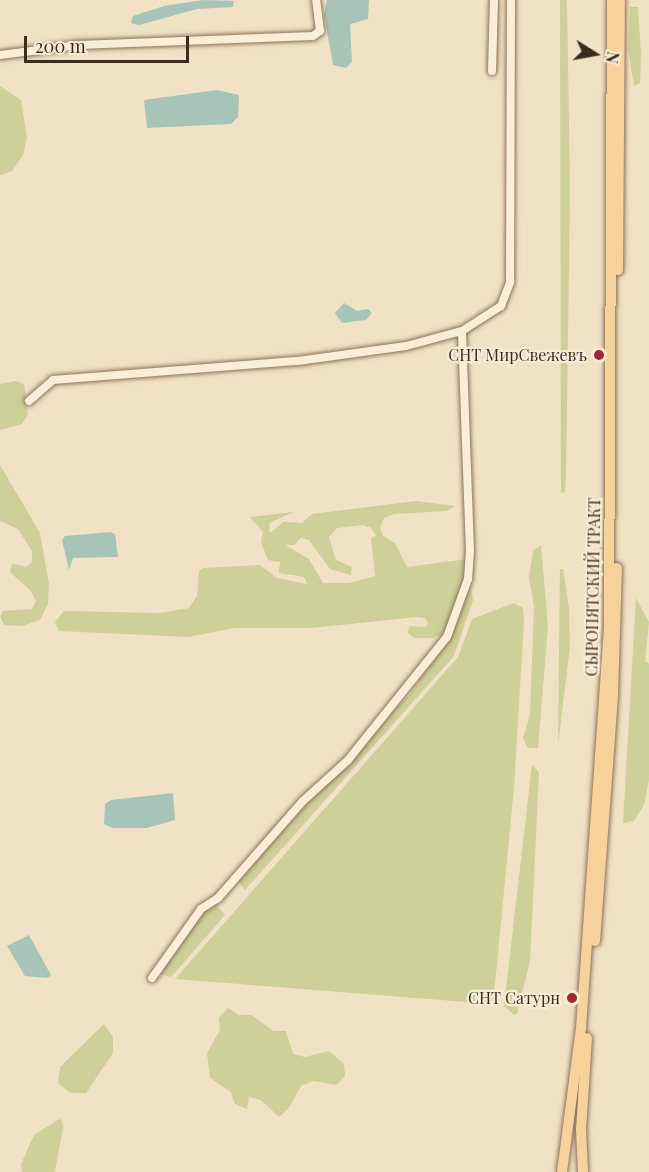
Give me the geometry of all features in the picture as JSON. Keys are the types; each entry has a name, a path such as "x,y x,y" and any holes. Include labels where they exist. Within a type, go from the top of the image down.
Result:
{"main road":[{"name":"СЫРОПЯТСКИЙ ТРАКТ","path":"562,1172 581,1028 609,629 612,0"},
{"name":"СЫРОПЯТСКИЙ ТРАКТ","path":"583,1172 581,1130 617,630 620,0"}],"street":[{"path":"0,55 78,45 313,36 320,31 316,0"},
{"path":"492,71 494,0"},
{"path":"29,401 53,380 357,354 462,331 501,306 510,282 511,0"},
{"path":"152,978 201,909 218,898 303,801 348,760 447,637 468,579 470,551 462,331"}],"green space":[{"path":"560,0 567,0 570,190 566,476 565,492 561,493"},
{"path":"630,7 638,7 641,53 640,83 634,86 628,49"},
{"path":"0,86 21,100 27,138 23,155 12,171 0,175"},
{"path":"15,381 24,384 28,414 22,424 0,430 0,384"},
{"path":"0,465 40,533 49,584 48,604 40,620 22,626 4,625 0,616 3,611 32,609 36,601 31,591 10,572 12,563 26,567 32,562 32,551 18,529 0,521"},
{"path":"416,501 455,506 447,511 394,514 384,518 380,527 383,536 395,543 407,567 467,559 463,585 446,633 433,638 414,638 407,632 410,626 425,627 428,623 425,618 418,617 311,628 235,628 188,637 59,631 55,622 64,611 160,613 189,608 197,596 199,571 203,568 260,565 277,578 307,584 304,577 279,573 280,562 268,560 261,542 263,532 250,517 294,512 269,523 270,533 283,522 302,523 312,514","holes":["363,525 371,528 376,536 371,538 375,576 349,583 323,583 309,559 285,545 294,545 301,538 309,540 330,569 351,575 352,567 336,560 329,537 337,528"]},
{"path":"541,545 548,626 538,748 528,748 523,738 530,715 534,607 529,577 533,551"},
{"path":"560,569 563,569 569,608 570,647 558,744"},
{"path":"471,589 473,600 454,656 245,890 237,879 409,695 443,648 467,590"},
{"path":"636,598 649,622 645,661 649,664 649,780 644,805 634,821 623,823"},
{"path":"514,603 523,608 524,620 514,788 493,1004 175,979 458,657 472,619"},
{"path":"532,765 539,772 530,961 517,1014 514,1015 504,1006"},
{"path":"215,903 225,915 171,977 160,974 203,911"},
{"path":"228,1008 239,1015 252,1015 273,1031 286,1031 293,1054 305,1057 329,1051 344,1064 345,1076 337,1085 313,1081 301,1086 288,1109 279,1117 261,1100 249,1097 247,1109 235,1104 231,1092 210,1078 207,1053 220,1030 219,1018"},
{"path":"104,1024 113,1037 113,1053 86,1093 70,1093 58,1083 60,1067"},
{"path":"61,1118 63,1127 55,1172 22,1172 21,1164 34,1135"}],"shaded area":[{"path":"203,0 234,1 233,7 197,9 139,25 131,23 133,16 164,6"},
{"path":"327,0 369,0 368,19 350,24 352,62 346,68 333,65 324,14"},
{"path":"217,90 239,95 238,117 231,124 147,128 144,100"},
{"path":"344,303 357,311 368,309 372,313 366,320 342,323 335,313"},
{"path":"111,532 115,534 118,557 73,558 69,570 62,540 65,536"},
{"path":"173,793 175,820 147,828 112,828 104,824 105,804 111,800"},
{"path":"29,935 51,975 47,978 25,976 7,946"}],"place":[{"name":"СНТ МирСвежевъ","path":"599,355"},
{"name":"СНТ Сатурн","path":"572,998"}]}
